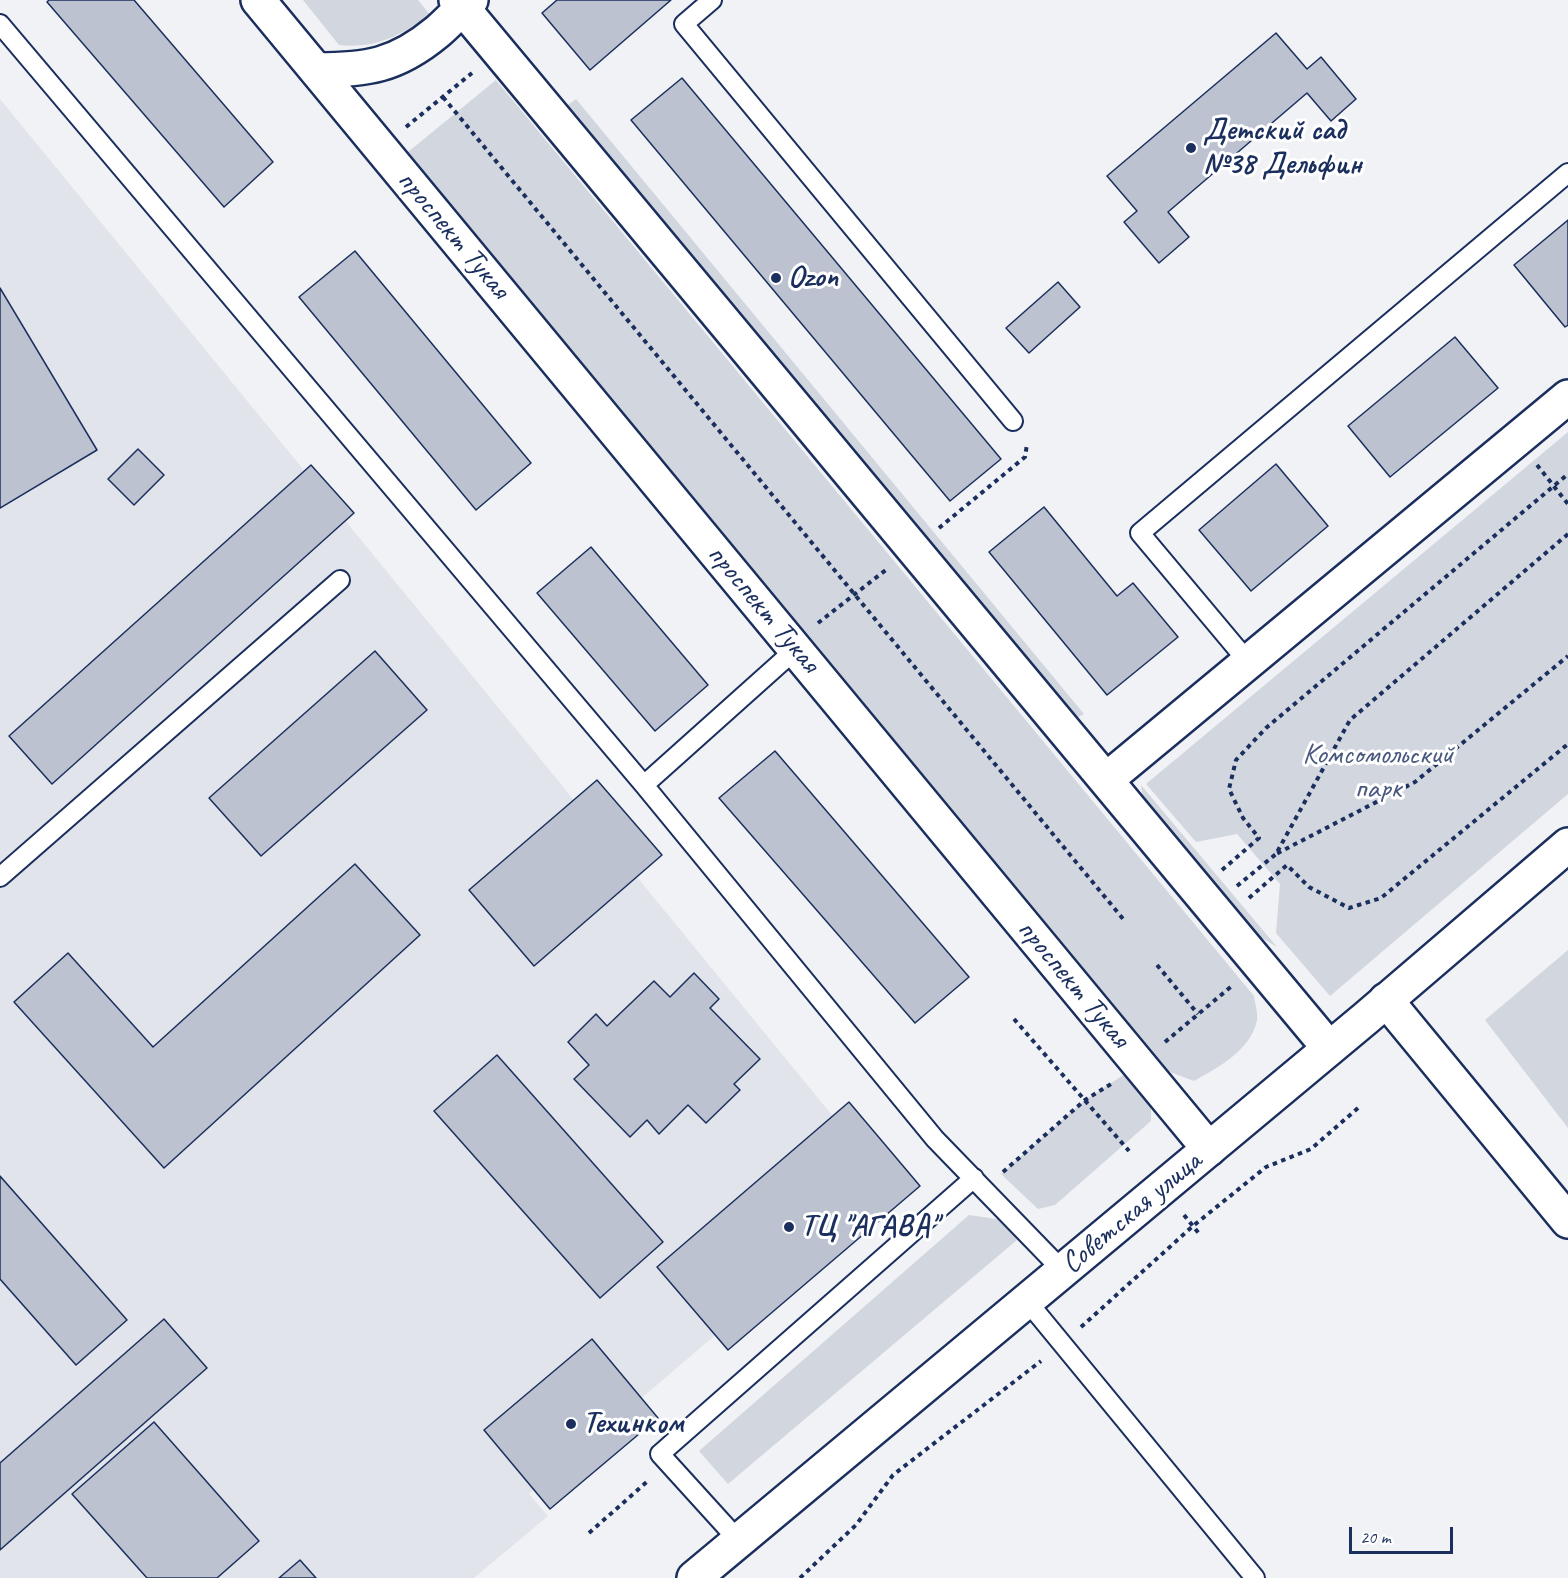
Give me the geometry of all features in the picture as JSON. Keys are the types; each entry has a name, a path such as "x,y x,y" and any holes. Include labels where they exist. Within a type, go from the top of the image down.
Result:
{"main road":[{"name":"проспект Тукая","path":"258,0 805,638 1209,1149"},
{"path":"316,70 361,70 387,64 423,42 463,2 1329,1048"},
{"path":"1107,780 1568,397"},
{"name":"Советская улица","path":"694,1578 1568,846"},
{"path":"1386,1000 1568,1221"}],"lane":[{"path":"712,0 684,24 1013,421"},
{"path":"0,24 644,785 936,1139 1063,1271"},
{"path":"1249,663 1140,533 1568,173"},
{"path":"0,877 340,580"},
{"path":"644,785 805,638"},
{"path":"739,1541 660,1454 974,1178"},
{"path":"1027,1301 1255,1578"}],"path":[{"path":"402,129 480,67"},
{"path":"443,97 1124,920"},
{"path":"934,532 1025,457 1028,439 1013,421"},
{"path":"1534,461 1568,504"},
{"path":"1216,875 1259,838 1243,818 1229,789 1236,760 1266,728 1568,474"},
{"path":"1276,854 1350,720 1568,534"},
{"path":"805,638 895,562"},
{"path":"1230,891 1276,854 1415,782 1568,657"},
{"path":"1241,905 1287,865 1309,887 1349,908 1381,898 1568,744"},
{"path":"1157,965 1198,1014"},
{"path":"1162,1044 1240,980"},
{"path":"1014,1018 1129,1151"},
{"path":"1178,1208 1201,1236"}],"shaded area":[{"path":"0,99 890,1186 529,1494 548,1516 474,1578 0,1578"}],"green space":[{"path":"303,0 418,0 431,16 398,35 377,43 339,45"},
{"path":"496,80 1254,996 1257,1020 1254,1031 1233,1056 1194,1081 1170,1072 408,152"},
{"path":"576,99 1084,714 1069,722 564,108"},
{"name":"Комсомольский парк","path":"1568,432 1568,794 1330,996 1276,933 1280,884 1237,834 1196,842 1146,784"},
{"path":"1141,785 1277,947 1239,924 1145,813"},
{"path":"1568,950 1568,1128 1485,1020"},
{"path":"1128,1072 1151,1104 1151,1121 1055,1205 1038,1209 1001,1174 1085,1100"},
{"path":"969,1215 1003,1220 1017,1240 728,1484 699,1451"}],"building":[{"path":"49,0 134,0 273,162 224,207 47,2"},
{"path":"557,0 671,0 590,70 542,13"},
{"name":"Детский сад №38 Дельфин","path":"1276,33 1307,69 1321,57 1356,99 1331,121 1307,93 1168,212 1189,237 1159,263 1124,222 1137,211 1107,176"},
{"path":"682,78 1001,459 950,501 631,120"},
{"path":"1568,220 1568,325 1565,327 1514,265"},
{"path":"355,251 531,463 476,510 299,297"},
{"path":"1058,282 1080,307 1029,353 1006,328"},
{"path":"0,288 97,450 0,508"},
{"path":"1455,337 1498,388 1390,477 1348,426"},
{"path":"138,449 164,475 134,505 108,479"},
{"path":"1276,464 1328,526 1251,591 1199,530"},
{"path":"311,465 354,513 52,784 9,736"},
{"path":"1044,507 1117,596 1133,583 1178,637 1107,695 989,552"},
{"path":"591,547 708,685 655,731 537,593"},
{"path":"375,651 427,710 261,856 209,798"},
{"path":"775,751 969,977 915,1023 719,798"},
{"path":"597,780 662,855 534,966 469,890"},
{"path":"355,864 420,935 164,1168 14,1002 68,953 153,1047"},
{"path":"694,973 719,999 710,1008 760,1059 734,1084 740,1090 706,1123 688,1105 659,1134 647,1120 630,1137 574,1079 589,1065 568,1042 596,1014 607,1026 654,981 670,997"},
{"path":"497,1055 663,1242 600,1298 434,1111"},
{"name":"ТЦ \"АГАВА\"","path":"849,1102 920,1186 728,1350 657,1267"},
{"path":"0,1176 127,1320 76,1365 0,1279"},
{"path":"164,1319 207,1368 0,1550 0,1463"},
{"name":"Техинком","path":"592,1339 658,1418 550,1509 484,1430"},
{"path":"154,1422 259,1541 217,1578 147,1578 72,1494"},
{"path":"300,1560 316,1578 279,1578"}],"place":[{"name":"Детский сад №38 Дельфин","path":"1191,148"},
{"name":"Ozon","path":"776,278"},
{"name":"ТЦ \"АГАВА\"","path":"789,1227"},
{"name":"Техинком","path":"571,1424"}]}
